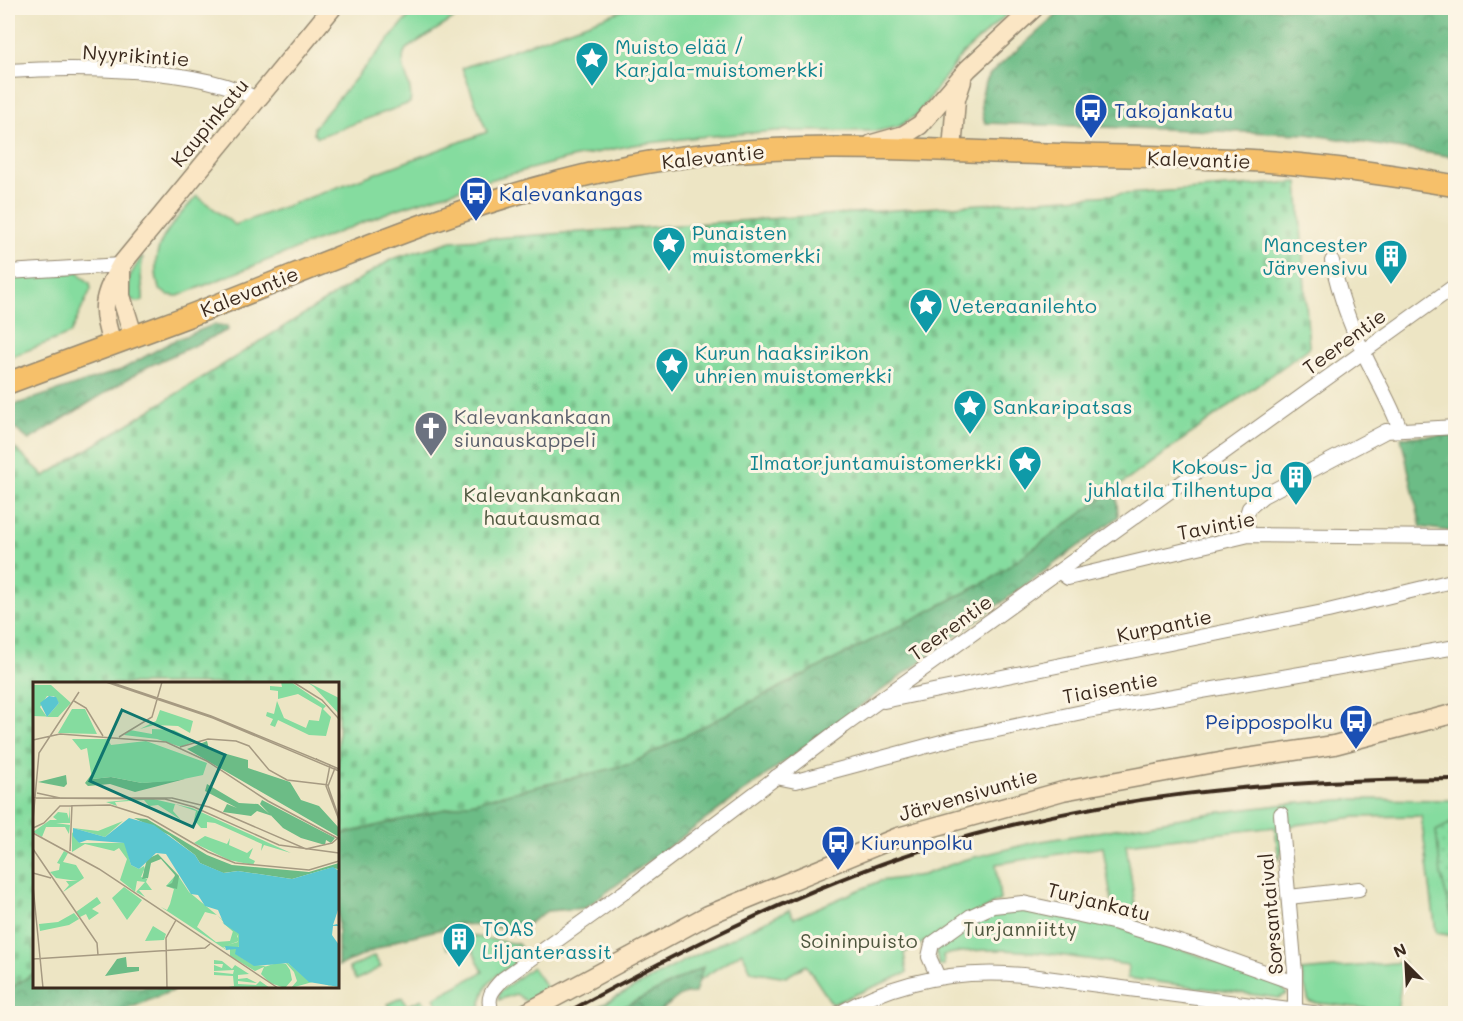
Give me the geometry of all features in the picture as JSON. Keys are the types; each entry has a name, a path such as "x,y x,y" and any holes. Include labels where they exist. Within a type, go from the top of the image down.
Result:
{"main road":[{"name":"Kalevantie","path":"8,383 159,327 421,224 566,179 631,165 697,155 765,150 839,149 1286,163 1455,186"}],"street":[{"name":"Kaupinkatu","path":"112,343 103,308 105,295 121,265 332,8"},
{"path":"839,149 891,140 913,131 927,119 968,69 1035,8"},
{"path":"952,151 956,99 968,69"},
{"name":"Nyyrikintie","path":"8,71 111,71 159,75 201,80 243,90 257,100"},
{"path":"1332,261 1344,307 1362,351 1391,403 1400,429"},
{"path":"8,272 121,265 121,296 133,335"},
{"name":"Teerentie","path":"493,1014 489,1005 490,994 503,979 776,777 1455,285"},
{"path":"1249,535 1246,518 1249,508 1263,496 1336,456 1386,431 1455,427"},
{"name":"Tavintie","path":"1060,572 1068,578 1249,535 1455,537"},
{"name":"Kurpantie","path":"879,702 1328,611 1455,580"},
{"name":"Tiaisentie","path":"776,777 796,781 949,740 1077,713 1455,647"},
{"name":"Järvensivuntie","path":"524,1014 708,915 898,837 1063,791 1220,762 1334,745 1455,713"},
{"name":"Sorsantaival","path":"1281,814 1289,897 1295,1010"},
{"path":"1289,897 1359,889"},
{"name":"Turjankatu","path":"938,977 929,957 933,944 971,916 993,906 1023,903 1117,923 1195,947 1295,983"},
{"path":"838,1014 892,989 938,977 978,973 1023,975 1320,1014"}],"green space":[{"path":"416,8 479,8 461,14 406,49 403,62 410,90 410,103 318,137 314,134 314,127"},
{"path":"629,8 1014,8 962,54 918,114 898,127 877,131 776,131 698,137 633,145 571,158 489,180 394,210 178,296 168,295 159,289 156,260 163,238 197,196 235,225 487,132 462,68"},
{"path":"1065,8 1455,8 1455,157 1307,134 985,123 982,98 990,74"},
{"name":"Kalevankankaan hautausmaa","path":"1298,182 1309,348 991,579 630,764 339,835 339,682 33,682 33,974 11,988 8,982 8,442 45,476 392,259 452,241"},
{"path":"141,257 143,258 141,270 143,301 136,302 128,297 129,278"},
{"path":"79,272 90,283 91,289 70,334 8,358 8,278"},
{"path":"213,325 227,326 228,330 147,367 29,440 8,423 8,407 121,370 173,341"},
{"path":"1455,435 1455,532 1421,527 1401,437"},
{"path":"1116,488 1118,517 585,908 547,911 519,930 462,924 400,939 339,966 339,835 630,764 991,579"},
{"name":"Soininpuisto","path":"1354,799 1455,800 1455,936 1436,933 1421,816 1355,817 1289,826 1279,860 1275,827 1126,844 1138,924 1114,917 1103,847 996,864 1000,900 904,953 907,973 832,1004 806,965 786,977 751,971 742,952 687,988 641,1013 585,1014 682,962 789,910 794,918 880,881 923,875 963,860 1036,842 1213,813"},
{"path":"1456,821 1455,930 1441,875 1436,831"},
{"name":"Turjanniitty","path":"1009,906 1117,926 1281,985 1287,994 1279,998 1127,978 1128,965 1012,950 966,951 943,955 944,965 939,966 936,951 938,946 973,919"},
{"path":"465,935 518,944 524,952 518,960 488,985 480,1008 470,1013 442,1013 434,998 483,972 469,943 460,947 458,944 448,949 444,941"},
{"path":"374,956 381,967 356,980 349,968"},
{"path":"1404,962 1397,1012 1309,1002 1301,971"},
{"path":"532,967 550,992 529,1003 516,994 498,1000 500,992"},
{"path":"703,967 695,993 682,995 662,1010 656,1013 612,1013"},
{"path":"33,974 33,988 179,988 118,1013 8,1014 8,982 11,988"},
{"path":"402,997 407,1006 422,999 430,1013 393,1013 388,1004"}],"railway":[{"path":"564,1014 695,945 784,903 875,866 987,831 1119,803 1186,794 1321,782 1456,779"}],"place":[{"name":"Muisto elää / Karjala-muistomerkki","path":"592,87"},
{"name":"Takojankatu","path":"1091,139"},
{"name":"Kalevankangas","path":"476,222"},
{"name":"Punaisten muistomerkki","path":"669,272"},
{"name":"Mancester Järvensivu","path":"1391,285"},
{"name":"Veteraanilehto","path":"926,334"},
{"name":"Kurun haaksirikon uhrien muistomerkki","path":"672,393"},
{"name":"Sankaripatsas","path":"970,435"},
{"name":"Kalevankankaan siunauskappeli","path":"431,457"},
{"name":"Ilmatorjuntamuistomerkki","path":"1025,491"},
{"name":"Kokous- ja juhlatila Tilhentupa","path":"1296,506"},
{"name":"Peippospolku","path":"1356,750"},
{"name":"Kiurunpolku","path":"838,871"},
{"name":"TOAS Liljanterassit","path":"459,968"}]}
